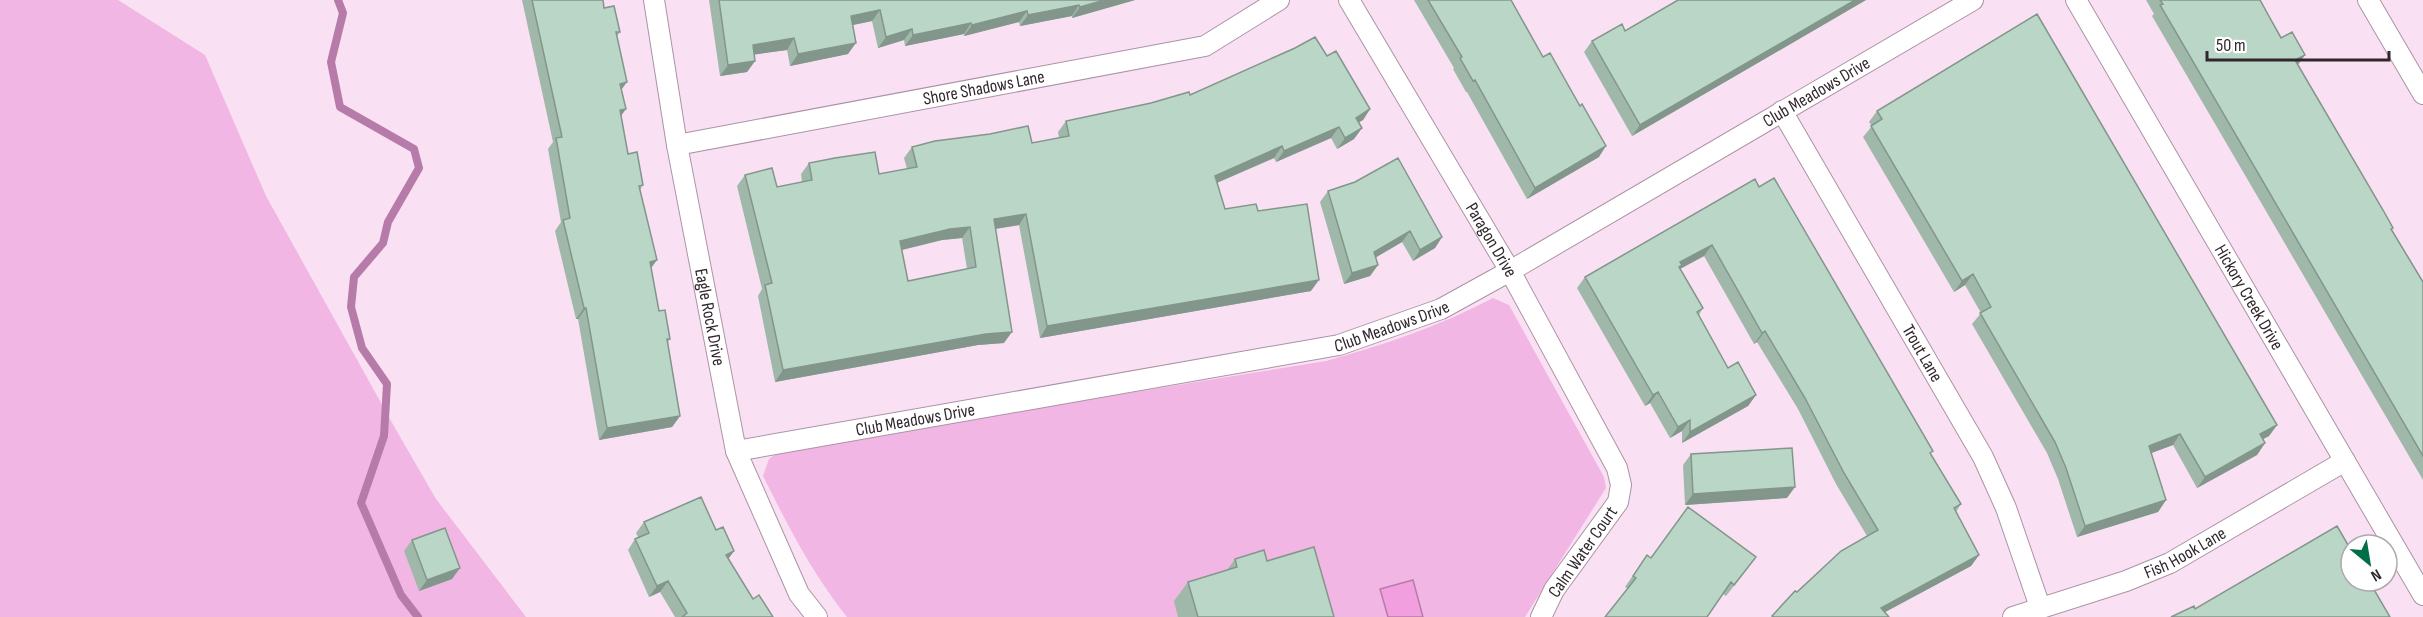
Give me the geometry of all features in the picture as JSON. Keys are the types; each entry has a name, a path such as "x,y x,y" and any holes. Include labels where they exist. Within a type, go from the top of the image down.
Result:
{"street":[{"name":"Eagle Rock Drive","path":"654,0 677,145 736,451 799,594 817,617"},
{"name":"Shore Shadows Lane","path":"677,145 1205,46 1280,0"},
{"name":"Paragon Drive","path":"1349,0 1510,271 1617,468 1621,485"},
{"name":"Club Meadows Drive","path":"736,451 1339,345 1441,309 1973,0"},
{"name":"Hickory Creek Drive","path":"2076,0 2423,595"},
{"path":"2367,0 2423,94"},
{"name":"Trout Lane","path":"1782,111 1988,465 2006,508 2040,608"},
{"name":"Fish Hook Lane","path":"2013,617 2170,563 2345,461"},
{"name":"Calm Water Court","path":"1541,617 1554,590 1618,502 1621,485"}],"shaded area":[{"path":"0,0 118,0 205,55 266,196 395,428 436,499 526,617 0,617"},
{"path":"1493,298 1509,305 1604,477 1606,488 1525,617 847,617 791,531 763,476 769,459 783,449 1326,361 1411,334"},
{"path":"1413,580 1423,617 1388,617 1380,589"}],"building":[{"path":"532,0 603,0 604,8 614,6 620,32 616,32 627,82 620,84 626,109 620,110 628,154 637,152 643,185 639,186 657,260 650,262 659,311 665,310 670,339 667,339 680,416 607,428 586,308 584,308 563,220 570,218 556,138 562,137"},
{"path":"719,0 1105,0 1080,7 1079,5 1028,15 1027,11 972,25 971,23 913,35 912,29 886,37 880,10 851,16 856,43 798,54 794,38 753,45 755,61 728,65"},
{"path":"1428,0 1511,0 1543,57 1550,53 1606,146 1535,188"},
{"path":"1678,0 1855,0 1640,125 1592,41 1622,24 1625,31"},
{"path":"2160,0 2260,0 2281,38 2292,32 2305,55 2295,60 2423,282 2423,456 2160,5 2163,4"},
{"path":"2037,14 2277,425 2260,434 2265,443 2205,477 2180,434 2149,446 2166,500 2085,526 2055,442 1980,313 1991,307 1973,274 1962,281 1871,126 1882,119 1877,111"},
{"path":"1315,37 1327,56 1336,51 1370,109 1356,118 1362,128 1345,138 1339,127 1284,151 1282,146 1215,176 1225,209 1256,204 1258,211 1307,204 1319,280 1047,326 1026,214 994,219 1012,332 986,334 783,370 765,285 772,283 745,175 772,168 777,187 812,180 809,163 835,158 875,152 879,174 917,167 912,147 935,141 990,134 1028,126 1032,143 1069,136 1066,121 1151,103 1189,92 1190,95","holes":["970,227 976,267 908,281 900,241 950,229"]},
{"path":"1398,158 1442,237 1420,250 1410,231 1374,252 1378,265 1352,273 1328,191 1355,182"},
{"path":"1774,178 1933,451 1930,453 1961,504 1954,508 1979,555 1881,608 1889,617 1772,616 1795,591 1797,592 1841,551 1878,530 1844,473 1805,398 1765,331 1762,333 1712,245 1680,262 1682,265 1679,267 1703,308 1697,312 1728,368 1738,362 1756,395 1690,432 1690,420 1678,427 1658,392 1653,395 1585,277 1755,179 1759,187"},
{"path":"1792,448 1795,487 1693,494 1691,454"},
{"path":"701,497 716,530 723,527 734,551 726,555 753,599 759,595 773,617 682,617 687,613 668,581 657,586 635,539 649,533 644,522"},
{"path":"1688,507 1756,557 1734,585 1731,582 1707,617 1605,617 1636,578 1633,576 1647,555 1651,558"},
{"path":"2337,526 2341,533 2339,533 2339,593 2376,593 2390,617 2171,617 2194,606 2195,609"},
{"path":"445,528 460,568 427,580 412,540"},
{"path":"1314,547 1334,617 1198,617 1188,582 1237,567 1235,559 1264,550 1267,561"}],"waterway":[{"path":"338,0 343,13 331,62 340,107 414,149 419,168 388,222 383,243 354,277 351,307 362,348 387,384 384,436 361,503 401,595 418,617"}]}
